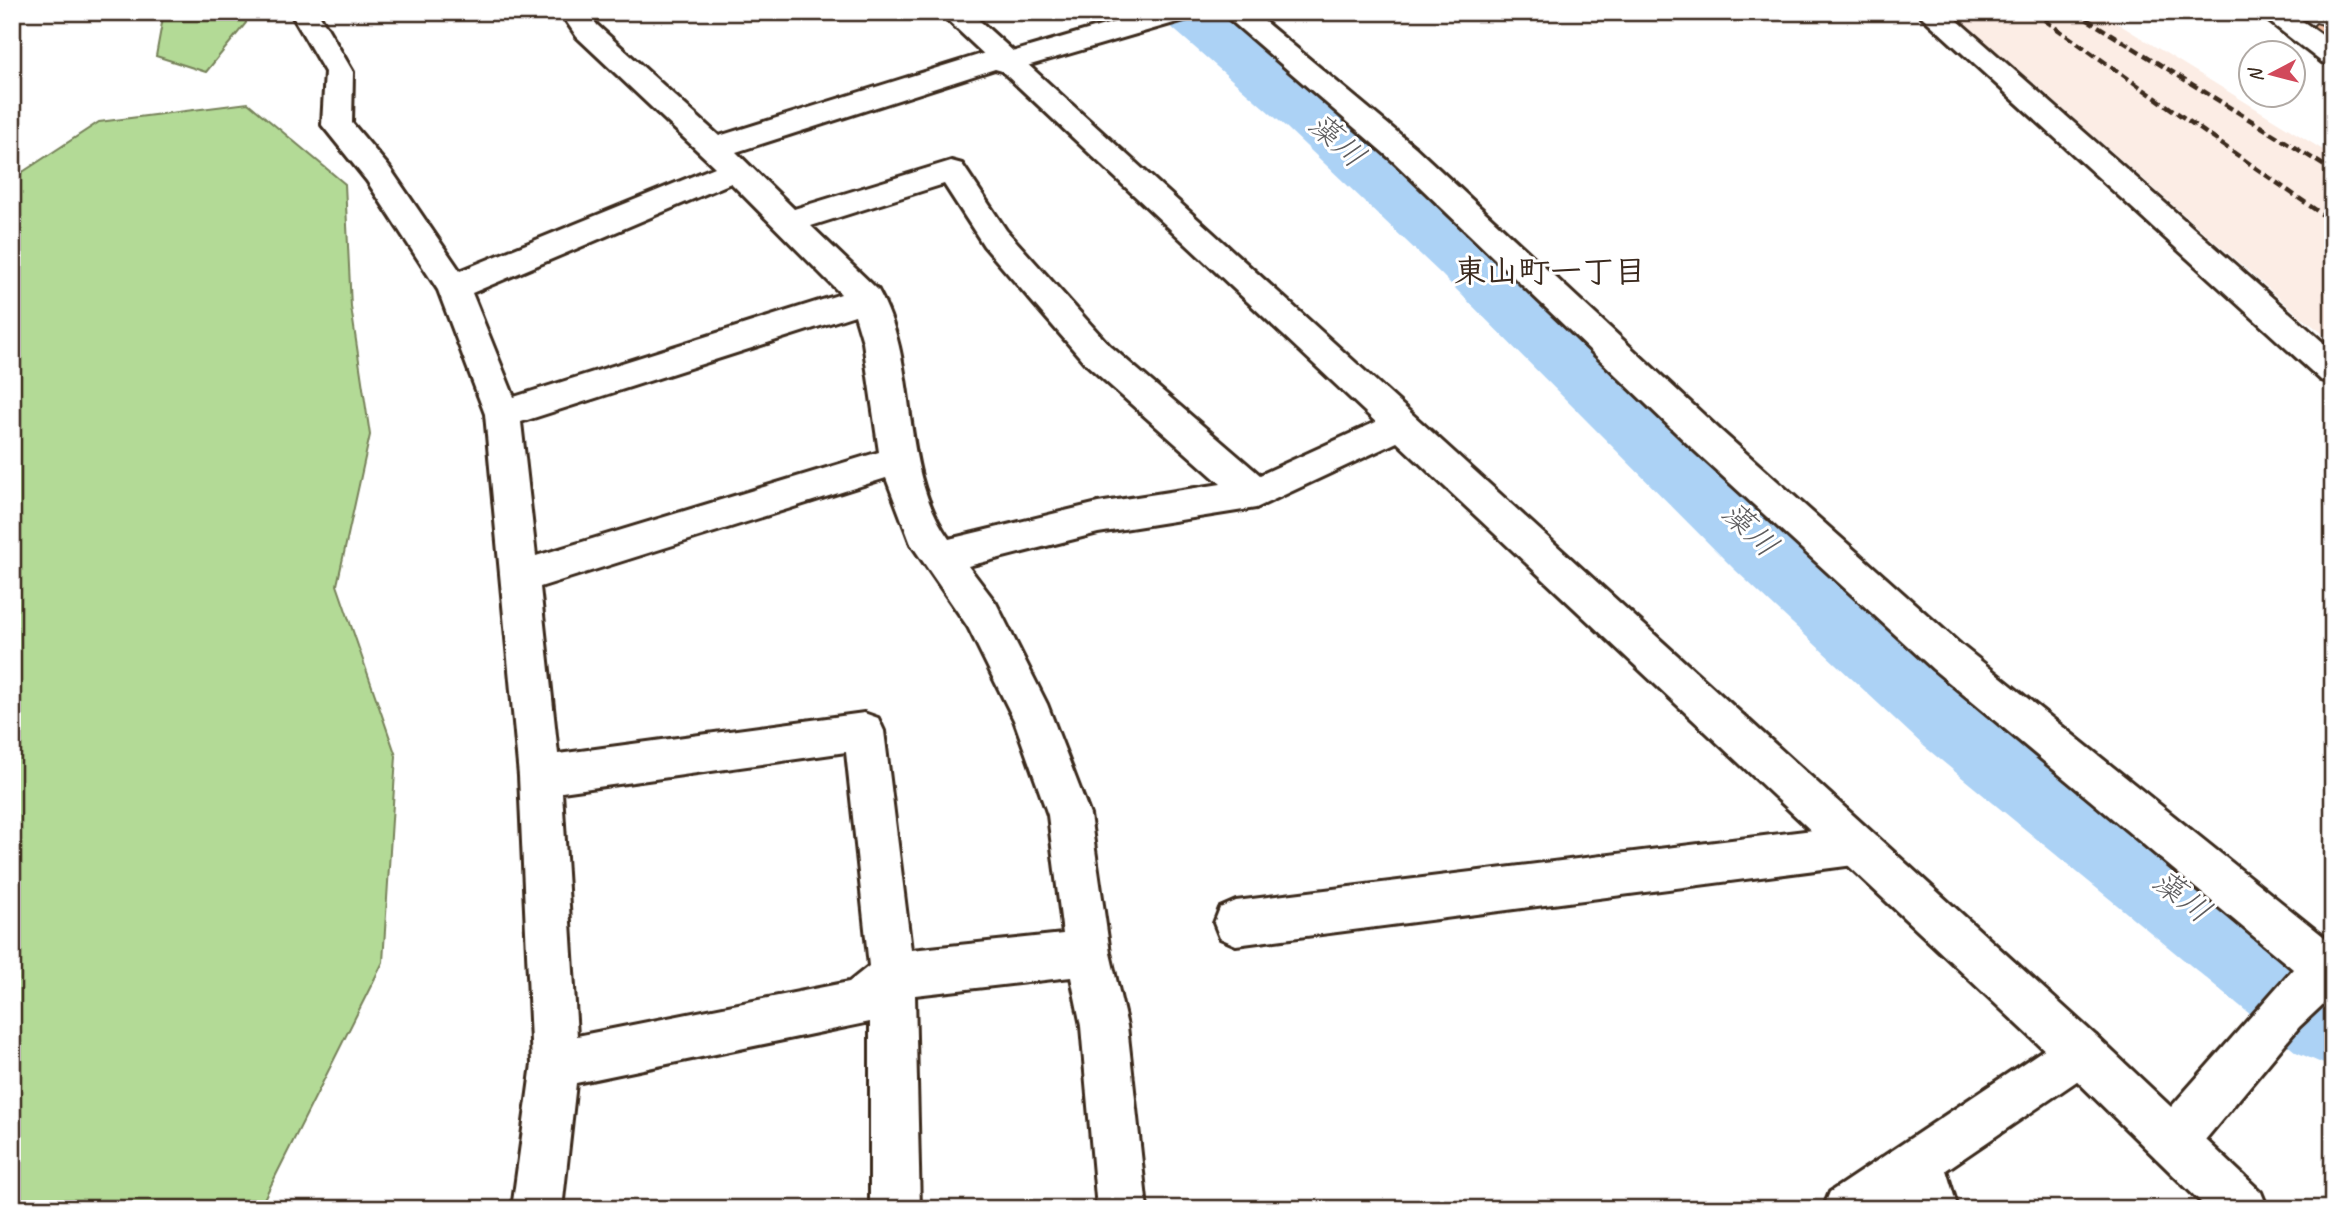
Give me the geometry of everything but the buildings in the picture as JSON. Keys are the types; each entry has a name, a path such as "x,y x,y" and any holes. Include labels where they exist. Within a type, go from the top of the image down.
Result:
{"street":[{"path":"304,12 339,72 337,125 378,173 453,287 503,414 540,776 555,1064 537,1209"},
{"path":"574,12 587,31 724,159 866,299 880,342 898,460 924,533 982,615 1033,717 1069,815 1088,953 1104,1027 1122,1209"},
{"path":"953,12 2080,1052 2244,1209"},
{"path":"1235,12 1404,154 1707,440 1947,657 2330,967 2173,1141"},
{"path":"1931,12 2333,371"},
{"path":"2271,12 2333,57"},
{"path":"453,287 724,159 1004,60 1178,13"},
{"path":"787,222 951,171 995,238 1097,354 1256,493"},
{"path":"503,414 866,299"},
{"path":"940,556 1098,518 1256,493 1400,425"},
{"path":"520,577 898,460"},
{"path":"540,776 864,731 892,975 895,1209"},
{"path":"1236,923 1854,845"},
{"path":"555,1064 860,1003 892,975 1088,953"},
{"path":"1847,1209 2080,1052"},
{"path":"1919,1160 1934,1209"}],"shaded area":[{"path":"1952,12 2099,12 2236,96 2236,108 2255,108 2333,156 2333,341 2301,317"}],"green space":[{"path":"164,12 245,12 246,23 206,72 156,56"},
{"path":"248,103 345,184 351,307 370,435 337,585 396,756 383,962 259,1209 12,1209 12,179 99,122"}],"waterway":[{"name":"藻川","path":"1193,12 1310,111 1467,255 1764,543 1958,717 2333,1015"}],"railway":[{"path":"2033,12 2333,222"},
{"path":"2075,12 2333,171"}],"district":[{"name":"東山町一丁目","path":"1550,271"}]}
